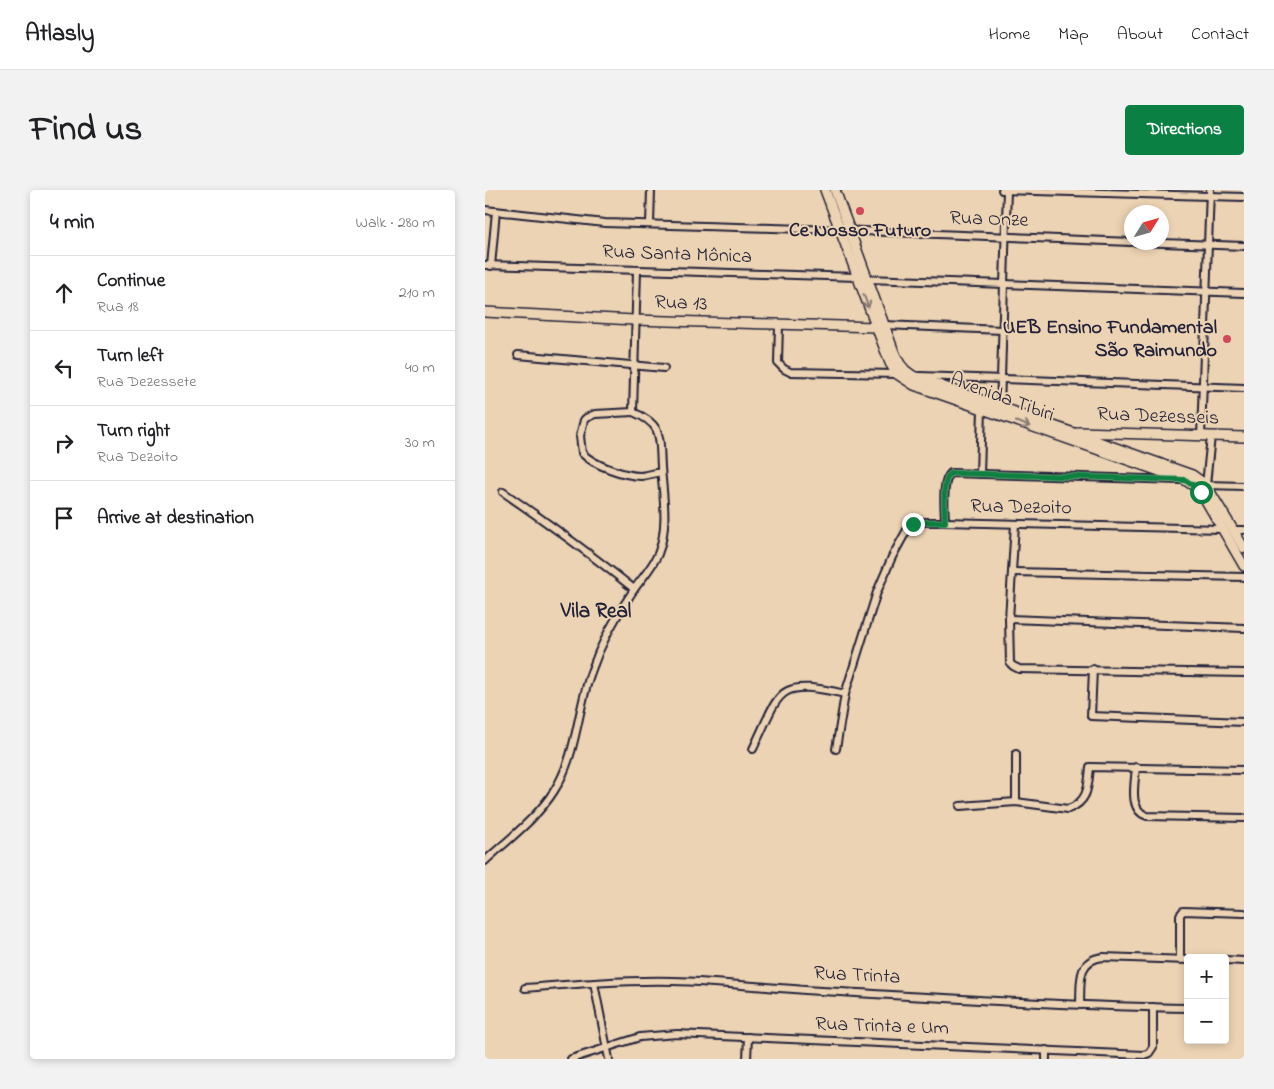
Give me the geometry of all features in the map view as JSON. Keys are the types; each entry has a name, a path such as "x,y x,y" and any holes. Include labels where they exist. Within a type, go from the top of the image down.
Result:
{"main road":[{"path":"825,190 857,277 880,326 900,364 913,376"},
{"path":"835,190 867,279 886,354 897,374"},
{"name":"Rua 13","path":"485,312 634,320 880,326"},
{"name":"Avenida Tibiri","path":"897,374 914,385 982,409 1000,411 1071,432 1186,477 1198,489 1244,566"},
{"name":"Avenida Tibiri","path":"913,376 1000,411 1205,484 1244,548"},
{"name":"Rua Dezesseis","path":"1071,432 1244,437"}],"street":[{"path":"650,224 651,190"},
{"path":"1002,190 1209,193 1244,197"},
{"path":"1000,411 1007,190"},
{"path":"1209,193 1205,292 1205,484 1244,486"},
{"name":"Rua Onze","path":"485,210 605,223 1124,242"},
{"path":"488,266 496,211"},
{"path":"1169,244 1244,246"},
{"name":"Rua Santa Mônica","path":"488,266 857,277 867,279 1244,293"},
{"path":"633,412 634,320 637,271"},
{"path":"779,324 778,363 790,372 897,374"},
{"name":"Rua 13","path":"880,326 1002,330"},
{"path":"518,355 664,368"},
{"path":"913,376 1244,388"},
{"path":"981,474 982,409"},
{"path":"485,861 541,810 563,776 573,749 590,673 603,641 634,589 650,568 658,553 662,539 665,505 659,438 655,426 651,421 633,412 595,414 584,420 580,436 582,453 599,464 629,474 644,476 661,472"},
{"path":"945,522 945,485 947,477 951,473 1186,477"},
{"path":"503,492 578,544 634,589"},
{"name":"Rua Dezoito","path":"836,749 845,694 877,592 902,538 913,524 945,522 1223,529"},
{"path":"1015,524 1009,619 1011,665 1019,668 1244,673"},
{"path":"1233,530 1244,530"},
{"path":"1013,572 1244,577"},
{"path":"1009,619 1244,628"},
{"path":"1093,669 1091,716 1244,722"},
{"path":"753,749 772,707 777,699 788,690 805,687 845,694"},
{"path":"1015,754 1016,802"},
{"path":"961,806 1016,802 1068,809 1078,805 1086,797 1090,767 1244,770"},
{"path":"1136,767 1135,804 1143,815 1244,818"},
{"path":"1080,1005 1083,969 1091,960 1103,957 1184,960 1180,915 1183,911 1244,913"},
{"path":"1229,960 1244,961"},
{"name":"Rua Trinta","path":"525,988 671,980 731,983 802,990 1080,1005 1184,1008"},
{"path":"594,983 609,1059"},
{"name":"Rua Trinta e Um","path":"571,1059 640,1037 677,1034 1147,1054 1153,1047 1153,1007"},
{"path":"747,1059 748,1037"},
{"path":"1046,1050 1046,1059"}],"place":[{"name":"Ce Nosso Futuro","path":"860,211"},
{"name":"UEB Ensino Fundamental São Raimundo","path":"1227,339"}],"district":[{"name":"Vila Real","path":"596,612"}],"route":[{"path":"913,524 945,522 945,485 948,475 951,473 1185,480 1201,492"}]}
